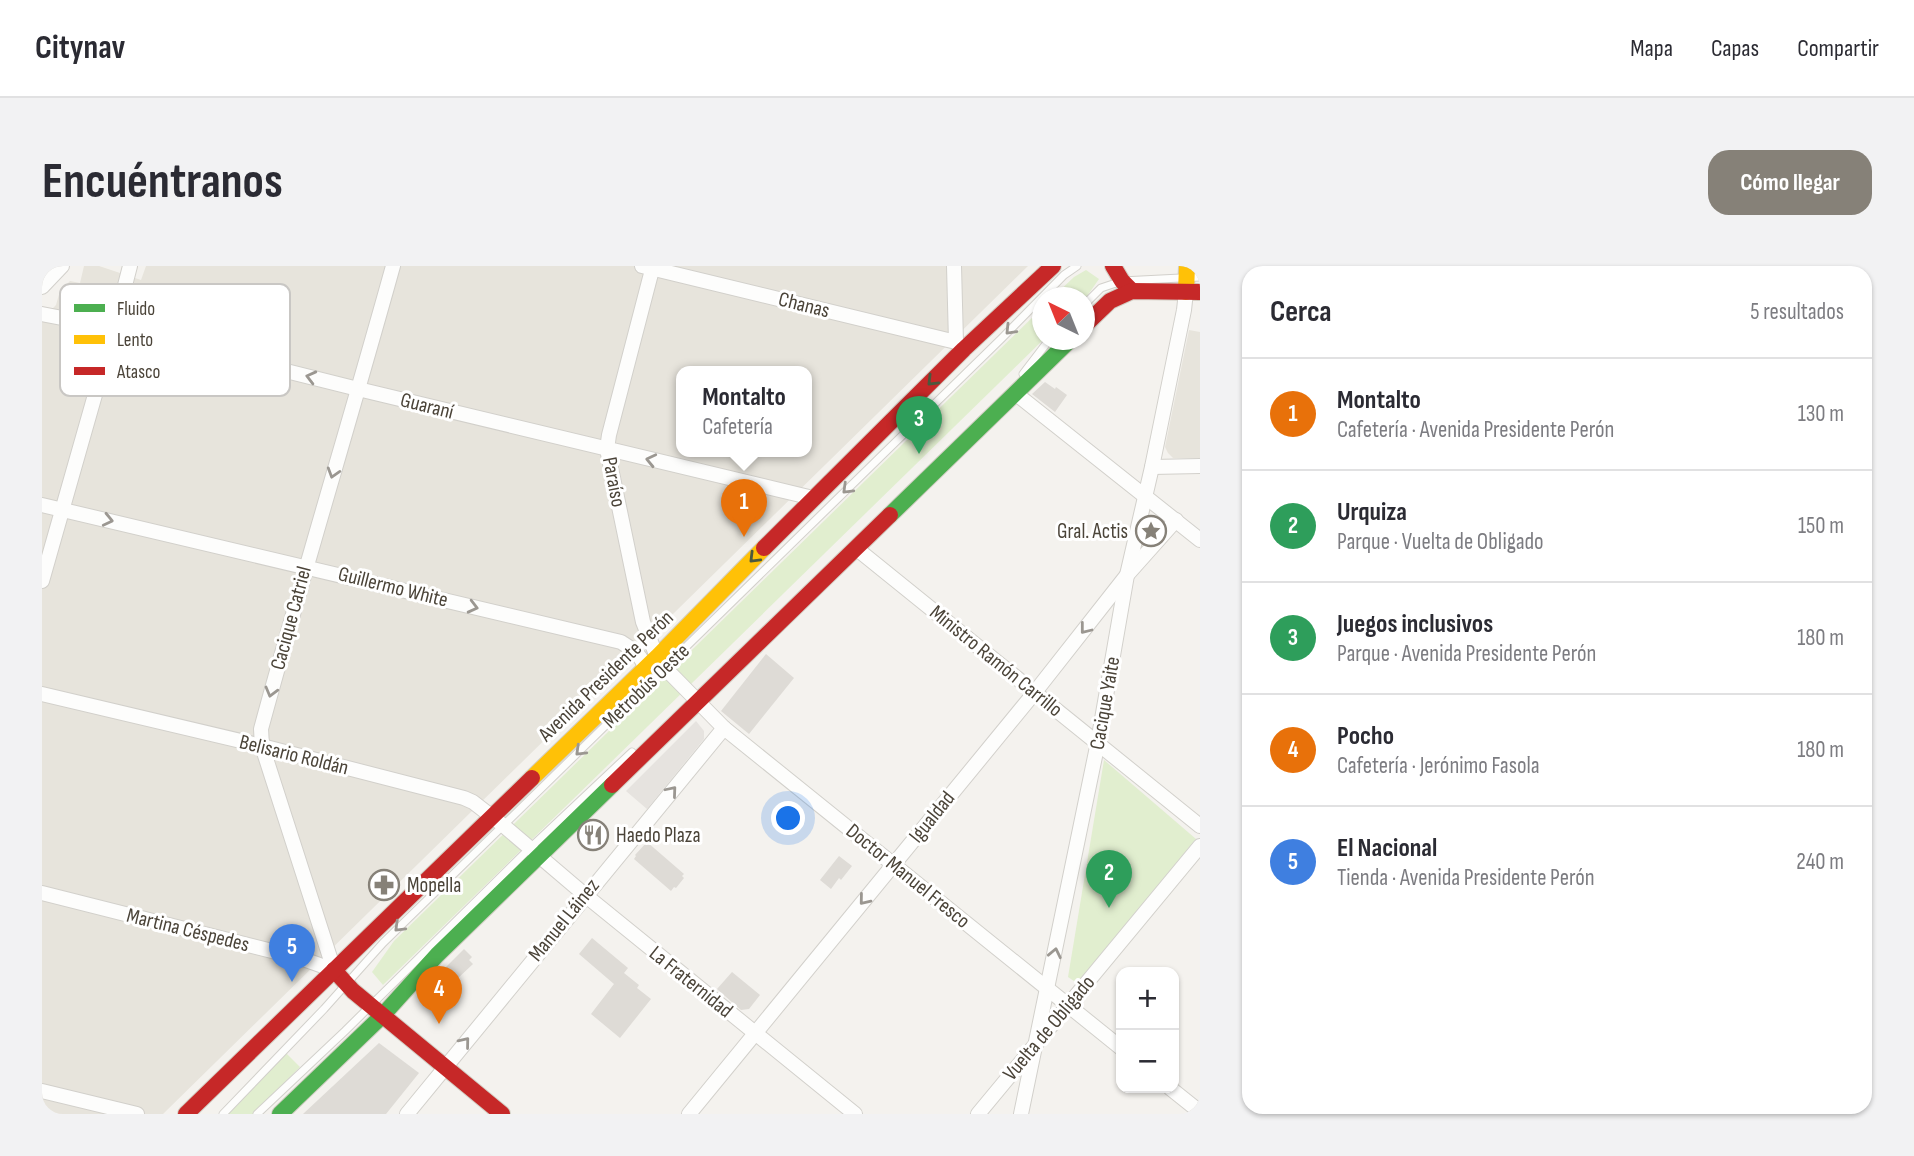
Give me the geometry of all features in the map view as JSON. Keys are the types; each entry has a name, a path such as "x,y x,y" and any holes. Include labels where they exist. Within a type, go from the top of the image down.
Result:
{"main road":[{"name":"Avenida Presidente Perón","path":"186,1114 334,970 497,821 655,664 960,346 1053,266"},
{"path":"1113,266 1127,286"},
{"path":"1095,315 1127,286 1192,281"},
{"path":"280,1114 376,1011 438,955 534,853 694,696 857,549 1009,393 1058,350"},
{"path":"334,970 376,1011 502,1114"}],"street":[{"path":"42,287 62,266"},
{"path":"125,284 130,266"},
{"name":"Cacique Catriel","path":"334,970 262,746 261,729 305,566 393,266"},
{"path":"954,266 960,346"},
{"name":"Chanas","path":"649,267 960,346"},
{"name":"Paraíso","path":"649,267 607,449 643,622 655,664"},
{"name":"Cacique Yaite","path":"1021,1114 1098,742 1127,575 1192,281"},
{"name":"Guaraní","path":"42,314 60,318"},
{"name":"Guaraní","path":"290,372 813,498"},
{"path":"1009,393 1200,540"},
{"path":"42,581 95,396"},
{"path":"1152,467 1200,467"},
{"name":"Guillermo White","path":"42,505 621,642"},
{"name":"Igualdad","path":"689,1114 1035,692 1127,575 1176,520"},
{"name":"Ministro Ramón Carrillo","path":"857,549 1200,825"},
{"path":"621,642 635,635 643,622"},
{"path":"621,642 637,652 642,659 655,664"},
{"name":"Doctor Manuel Fresco","path":"655,664 694,696 724,728 1116,1044"},
{"name":"Belisario Roldán","path":"42,694 262,746 464,798 473,802 534,853"},
{"name":"Manuel Láinez","path":"407,1114 584,895 724,728"},
{"name":"Vuelta de Obligado","path":"978,1114 1200,846"},
{"name":"La Fraternidad","path":"534,853 855,1114"},
{"name":"Martina Céspedes","path":"42,893 300,958 334,970"},
{"path":"42,1091 138,1114"},
{"path":"1176,1093 1200,1112"}],"lane":[{"name":"Metrobús Oeste","path":"655,664 1002,338 1064,275 1077,266"},
{"path":"1095,294 1101,288 1127,286"},
{"path":"1009,393 1041,350"},
{"name":"Metrobús Oeste","path":"534,853 636,749"},
{"path":"223,1114 347,985 497,821"},
{"path":"257,1114 376,1011"}],"shaded area":[{"path":"84,266 99,266 141,280 146,266 1028,266 163,1114 42,1114 42,319 56,305 60,291 60,396 290,396 290,284 67,284 70,281 80,283"},
{"path":"1189,330 1200,332 1200,458 1173,458 1165,447"},
{"path":"696,721 704,731 704,739 647,809 626,791"}],"green space":[{"path":"1086,270 1099,279 1093,287 1064,287"},
{"path":"1032,318 1033,350 383,985 372,972 394,941"},
{"path":"1104,760 1196,839 1077,983 1068,977"},
{"path":"286,1053 300,1067 254,1114 225,1114"}],"building":[{"path":"1045,382 1067,395 1055,412 1032,394"},
{"path":"766,654 794,678 749,734 721,711"},
{"path":"647,842 684,874 684,878 671,891 634,859"},
{"path":"839,856 852,866 831,889 820,880"},
{"path":"592,938 628,968 624,973 651,999 620,1038 591,1014 614,984 579,954"},
{"path":"464,949 472,957 469,960 473,964 441,994 430,983"},
{"path":"732,972 760,995 749,1009 741,1010 717,989"},
{"path":"379,1043 419,1073 386,1114 303,1114"}],"traffic: fast":[{"path":"890,515 1060,350"},
{"path":"280,1114 382,1016 437,955 612,785"}],"traffic: slow":[{"path":"1186,292 1187,266"},
{"path":"532,778 764,548"}],"traffic: jam":[{"path":"764,548 964,349 1053,266"},
{"path":"1113,266 1132,291"},
{"path":"1095,315 1110,301 1132,291 1200,292"},
{"path":"612,785 890,515"},
{"path":"186,1114 532,778"},
{"path":"334,970 353,991 502,1114"}],"place":[{"name":"Juegos inclusivos","path":"919,454"},
{"name":"Gral. Actis","path":"1151,531"},
{"name":"Montalto","path":"744,537"},
{"name":"Haedo Plaza","path":"593,835"},
{"name":"Mopella","path":"384,885"},
{"name":"Urquiza","path":"1109,908"},
{"name":"El Nacional","path":"292,982"},
{"name":"Pocho","path":"439,1024"}]}
